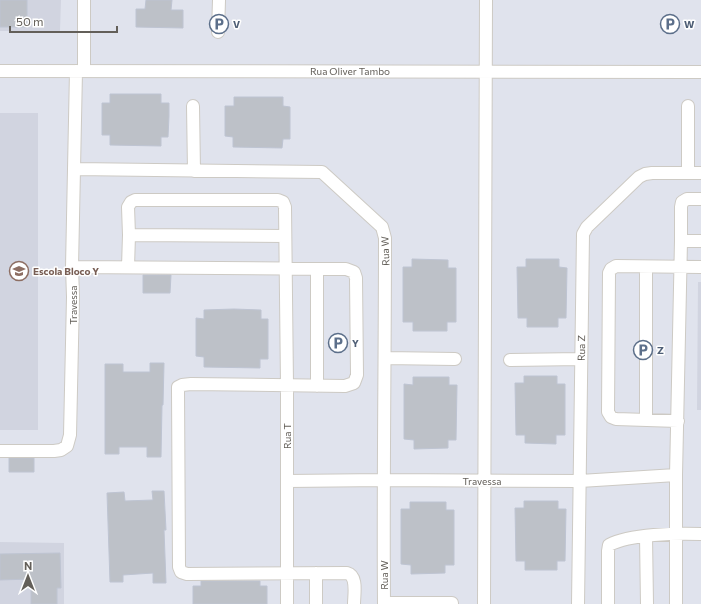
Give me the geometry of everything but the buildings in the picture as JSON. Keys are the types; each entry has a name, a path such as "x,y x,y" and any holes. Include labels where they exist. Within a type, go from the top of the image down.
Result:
{"street":[{"name":"Travessa","path":"0,451 61,450 67,446 70,435 75,170 84,0"},
{"path":"218,32 219,0"},
{"path":"484,604 486,0"},
{"name":"Rua Oliver Tambo","path":"0,71 701,72"},
{"path":"193,106 194,171"},
{"path":"688,106 688,173"},
{"name":"Rua W","path":"75,170 322,172 381,225 385,238 385,358 383,426 384,604"},
{"name":"Rua Z","path":"578,604 583,234 587,227 639,177 645,174 701,173"},
{"path":"676,604 676,475 681,207 682,202 687,199 701,199"},
{"name":"Rua T","path":"128,267 128,207 130,202 135,200 278,200 283,202 285,207 286,269 287,604"},
{"path":"129,235 285,236"},
{"path":"681,241 701,241"},
{"path":"678,421 616,419 611,417 608,412 609,272 611,268 616,266 701,267"},
{"path":"72,267 317,270 346,269 354,272 356,278 357,375 354,383 345,386 191,384 178,387 179,567 181,572 187,574 347,573 351,574 354,578 354,604"},
{"path":"646,267 646,420"},
{"path":"317,270 317,386"},
{"path":"385,358 455,359"},
{"path":"510,360 581,359"},
{"name":"Travessa","path":"287,481 580,481 676,475"},
{"path":"608,604 609,545 616,541 646,536 677,533 701,534"},
{"path":"646,536 647,604"},
{"path":"316,573 316,604"},
{"path":"384,604 452,603"}],"shaded area":[{"path":"0,0 61,0 60,31 0,31"},
{"name":"Escola Bloco Y","path":"0,113 38,113 38,430 0,430"},
{"path":"698,282 701,282 701,410 697,410"},
{"path":"0,542 64,543 64,604 0,604"}],"place":[{"name":"V","path":"219,24"},
{"name":"W","path":"670,24"},
{"name":"Escola Bloco Y","path":"19,271"},
{"name":"Y","path":"338,343"},
{"name":"Z","path":"643,350"}]}
